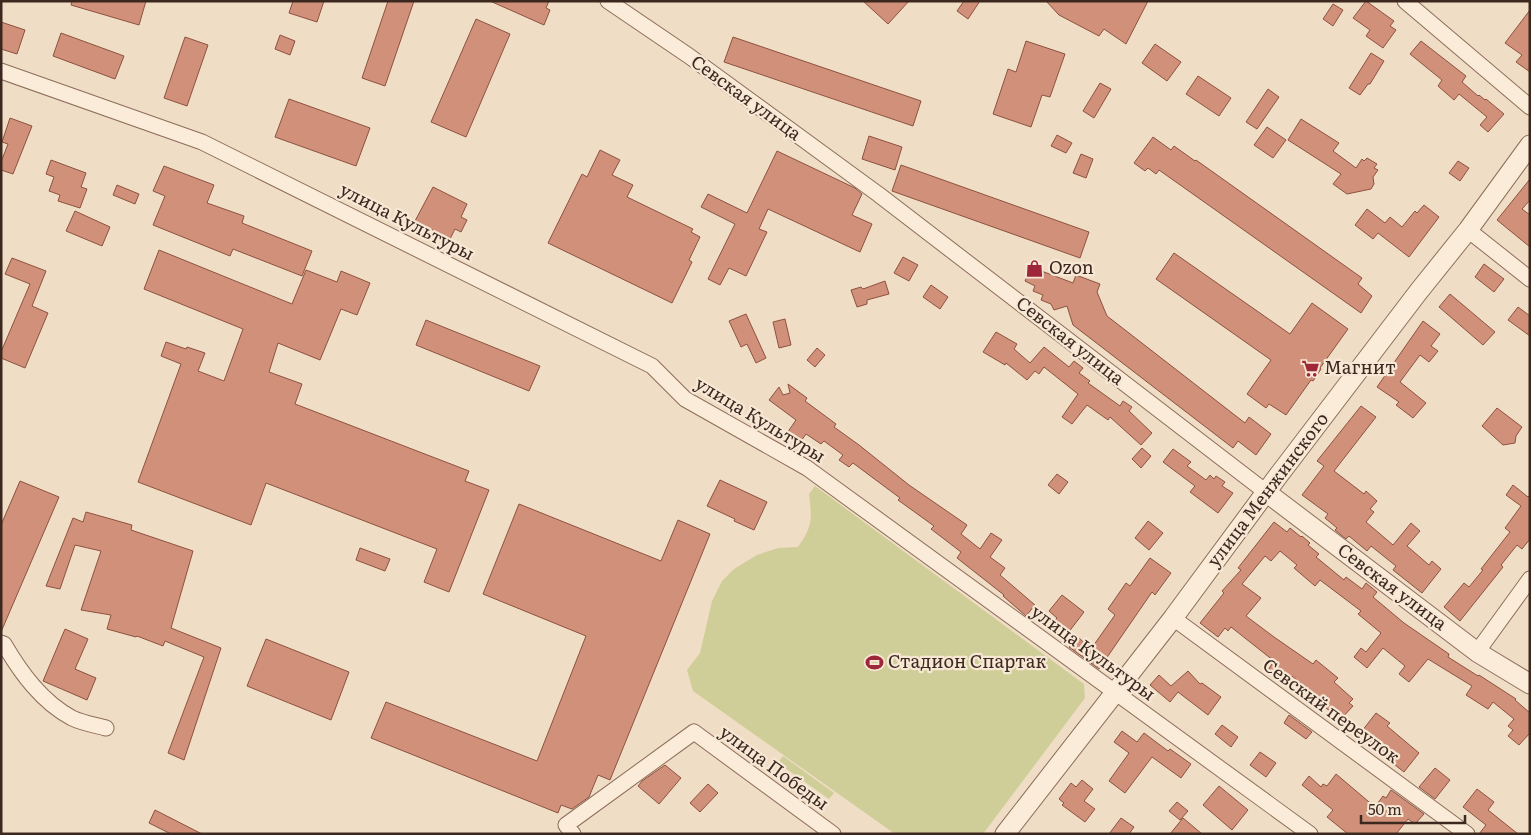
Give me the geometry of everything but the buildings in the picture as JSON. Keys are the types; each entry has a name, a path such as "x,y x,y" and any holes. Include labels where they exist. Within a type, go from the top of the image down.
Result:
{"street":[{"name":"Севская улица","path":"608,1 689,56 878,194 1477,652 1530,684"},
{"path":"1405,1 1530,107"},
{"name":"улица Культуры","path":"1,71 202,142 256,167 652,366 685,399 807,468 1310,834"},
{"name":"улица Менжинского","path":"1005,834 1173,618 1266,492 1419,291 1468,230 1530,145"},
{"path":"1468,230 1530,279"},
{"path":"1477,652 1530,580"},
{"name":"Севский переулок","path":"1173,618 1467,834"},
{"path":"1,643 4,644 17,665 36,689 60,710 74,719 106,728"},
{"name":"улица Победы","path":"573,834 566,825 694,732 833,834"}],"shaded area":[{"name":"Стадион Спартак","path":"815,486 1084,684 1085,698 983,834 895,834 693,691 687,670 700,653 712,601 722,581 734,569 757,555 778,548 798,547 809,528 811,516 809,494"},
{"path":"783,756 834,793 829,799 778,763"}],"place":[{"name":"Ozon","path":"1035,268"},
{"name":"Магнит","path":"1310,368"},
{"name":"Стадион Спартак","path":"874,662"}]}
